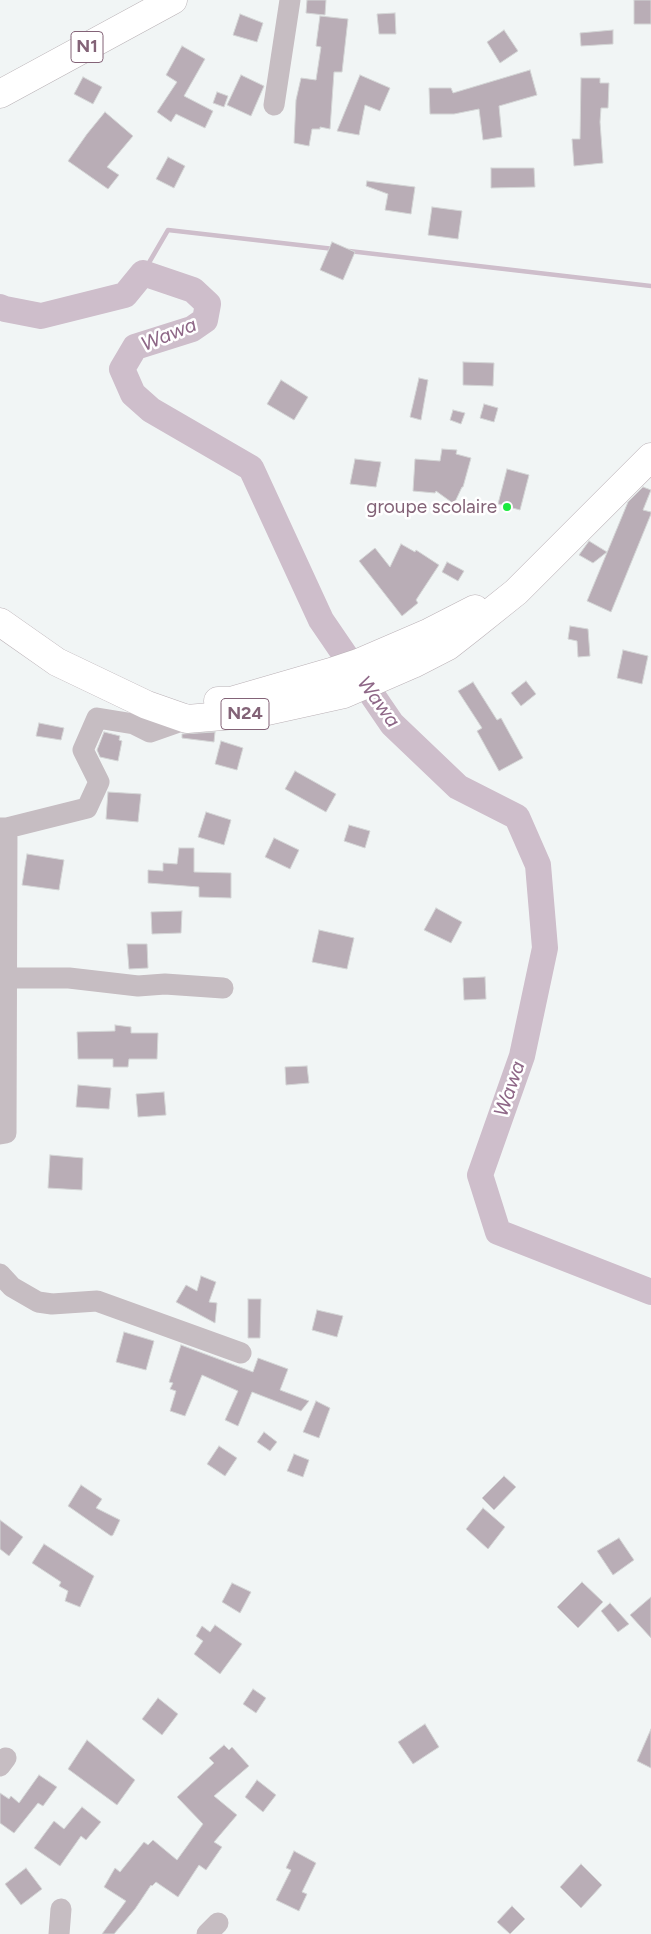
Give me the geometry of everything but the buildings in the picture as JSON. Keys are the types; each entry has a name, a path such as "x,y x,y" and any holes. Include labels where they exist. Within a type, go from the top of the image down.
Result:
{"main road":[{"name":"N1","path":"0,94 173,0"},
{"name":"N24","path":"0,622 57,662 147,705 188,719 258,713 365,672 413,664 448,646 516,592 651,457"},
{"name":"N24","path":"147,705 231,700 337,683"}],"street":[{"path":"274,106 290,0"},
{"path":"0,1134 6,1133 4,828 87,808 100,782 83,750 97,718 134,724 150,732 188,719"},
{"path":"4,978 69,978 138,986 165,984 223,988"},
{"path":"0,1274 12,1287 38,1302 52,1304 97,1301 241,1353"},
{"path":"59,1934 60,1910"}],"waterway":[{"path":"143,273 168,230 334,249"},
{"path":"349,251 651,286"},
{"name":"Wawa","path":"0,307 41,316 125,295 143,273 193,290 208,304 205,320 192,329 135,347 122,369 133,394 151,410 251,468 321,620 392,724 458,787 517,817 538,865 545,948 522,1056 480,1175 498,1232 651,1292"}],"place":[{"name":"groupe scolaire","path":"507,507"}]}
